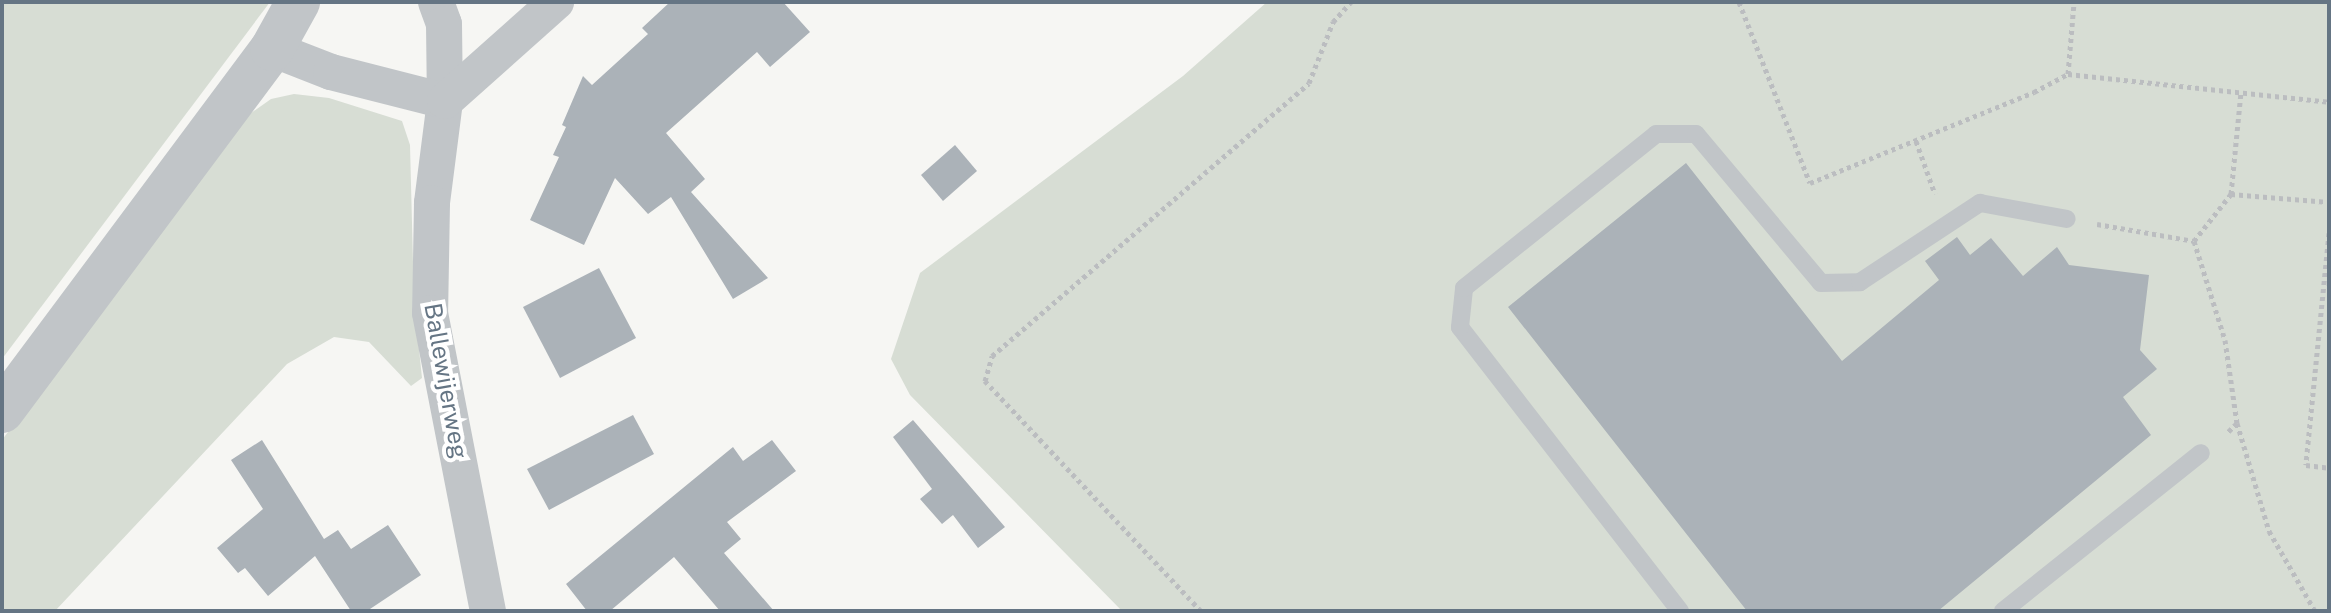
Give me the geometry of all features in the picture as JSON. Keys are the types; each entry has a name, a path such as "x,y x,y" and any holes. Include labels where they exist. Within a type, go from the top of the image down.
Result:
{"street":[{"path":"2,411 272,49 298,2"},
{"name":"Ballewijerweg","path":"436,2 444,24 445,101 432,203 430,313 488,611"},
{"path":"272,49 331,72 445,101 556,2"}],"lane":[{"path":"1680,611 1460,327 1464,288 1656,134 1696,134 1821,283 1860,282 1980,203 2067,219"},
{"path":"2003,611 2201,453"}],"path":[{"path":"1201,611 985,381 992,356 1309,83 1333,22 1351,2"},
{"path":"1739,2 1810,183 2034,92 2068,74 2329,102"},
{"path":"2068,74 2074,2"},
{"path":"2194,241 2231,194 2241,92"},
{"path":"1916,141 1947,225"},
{"path":"2231,194 2329,202"},
{"path":"2067,219 2194,241"},
{"path":"2329,233 2306,465 2329,468"},
{"path":"2194,241 2225,340 2237,423 2269,531 2315,611"},
{"path":"2201,453 2237,423"}],"shaded area":[{"path":"2,2 270,2 2,359"},
{"path":"1267,2 2329,2 2329,611 1122,611 910,395 891,359 920,273 1183,76"},
{"path":"294,94 329,98 402,121 410,145 414,301 422,378 411,386 369,342 334,337 287,364 55,611 2,611 2,440 244,118 271,99"}],"building":[{"path":"670,2 783,2 810,32 770,67 757,52 666,133 705,179 691,192 768,278 733,299 671,197 648,214 615,178 584,245 530,220 559,157 553,155 583,76 592,85 648,34 642,28"},
{"path":"955,145 977,171 943,201 921,175"},
{"path":"1686,163 1842,361 1939,280 1925,261 1957,237 1970,255 1991,238 2023,276 2057,247 2069,265 2149,275 2140,350 2157,369 2123,397 2151,435 1938,611 1747,611 1508,307"},
{"path":"599,268 636,338 560,378 523,307"},
{"path":"633,415 654,454 549,510 527,469"},
{"path":"913,420 1005,527 978,548 953,515 942,524 920,499 932,489 893,437"},
{"path":"262,440 324,539 338,530 351,549 388,525 421,575 367,611 351,611 315,556 268,596 245,568 238,573 217,548 263,509 231,460"},
{"path":"772,440 796,471 727,522 741,539 724,553 774,611 720,611 674,557 610,611 587,611 566,584 733,447 743,461"}]}
